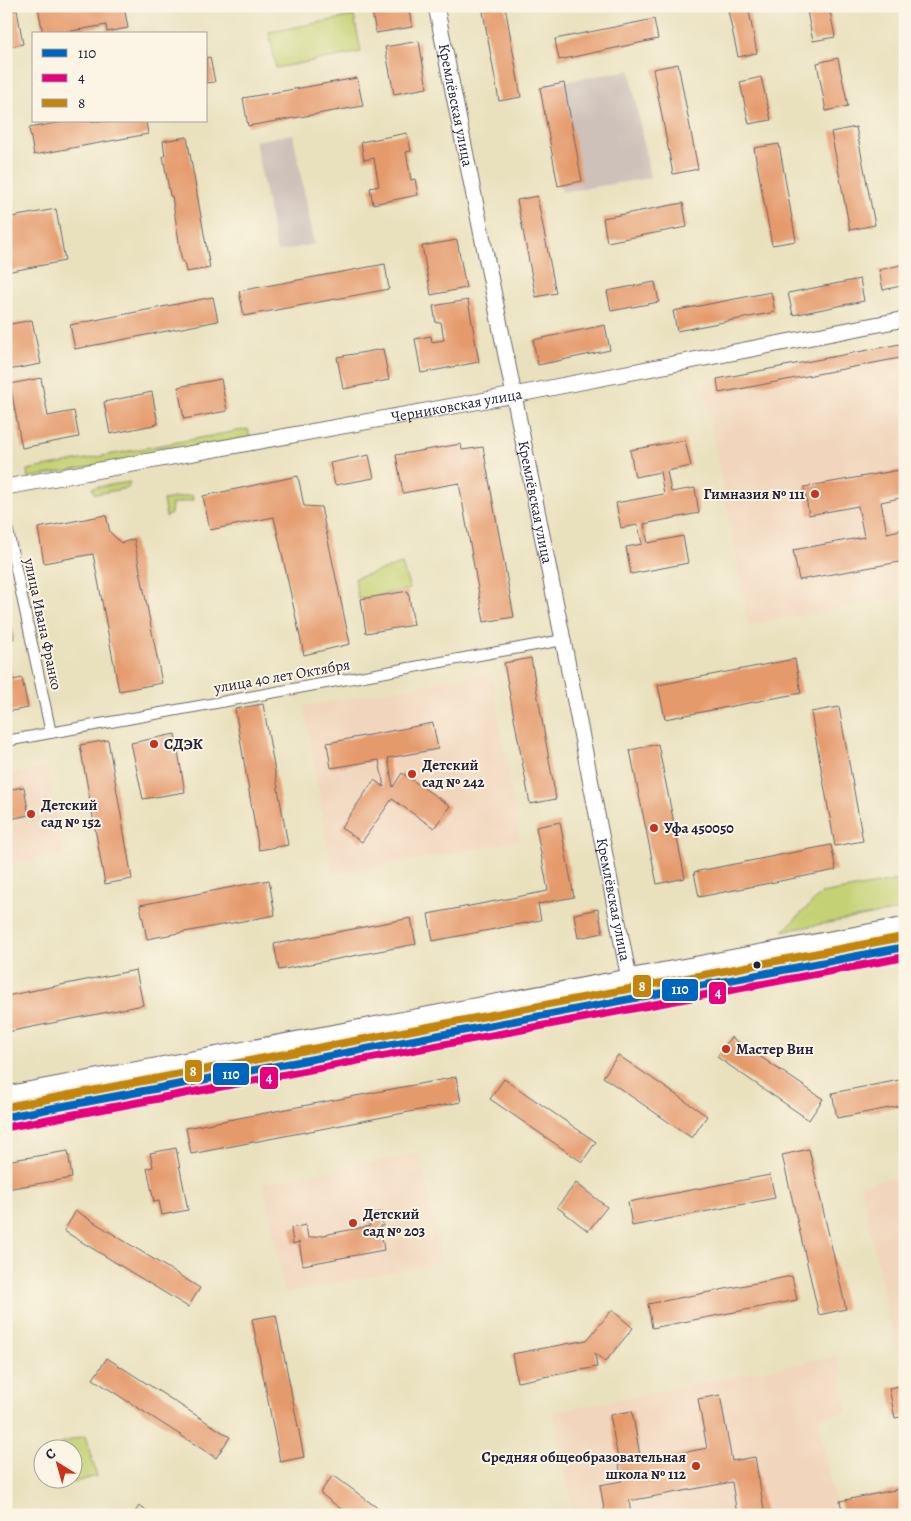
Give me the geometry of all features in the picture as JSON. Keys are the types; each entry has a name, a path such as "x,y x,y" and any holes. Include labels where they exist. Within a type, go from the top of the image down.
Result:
{"street":[{"name":"Кремлёвская улица","path":"436,6 633,998"},
{"name":"Черниковская улица","path":"6,488 514,395 905,319"},
{"name":"улица Ивана Франко","path":"6,522 51,733"},
{"name":"улица 40 лет Октября","path":"6,741 563,640"},
{"path":"6,1094 905,925"},
{"path":"6,1117 905,947"}],"shaded area":[{"path":"630,70 650,178 562,192 541,86"},
{"path":"293,134 314,244 277,252 255,141"},
{"name":"Гимназия № 111","path":"905,357 905,596 749,625 703,381 717,379 719,393"},
{"name":"Детский сад № 242","path":"491,673 520,841 333,874 304,706"},
{"name":"Детский сад № 152","path":"48,767 63,854 6,864 6,775"},
{"name":"Детский сад № 203","path":"420,1153 441,1263 285,1293 264,1183"},
{"path":"905,1176 905,1349 896,1350 861,1184"},
{"name":"Средняя общеобразовательная школа № 112","path":"837,1356 848,1412 818,1418 837,1515 574,1515 554,1412"}],"green space":[{"path":"354,16 361,52 276,68 269,32"},
{"path":"248,429 250,438 28,478 27,470"},
{"path":"130,482 128,488 96,494 92,488"},
{"path":"192,495 193,500 172,504 171,514 166,517 163,500"},
{"path":"402,564 410,589 358,599 355,578"},
{"path":"905,879 905,909 783,931 821,894"},
{"path":"85,1436 97,1476 82,1480 82,1438 78,1438"}],"building":[{"path":"124,6 128,28 107,32 106,25 66,32 43,32 38,7"},
{"path":"408,6 412,27 376,33 371,7"},
{"path":"482,6 505,6 521,97 499,101"},
{"path":"727,6 748,6 757,53 738,57"},
{"path":"806,6 829,6 835,37 813,41"},
{"path":"17,10 23,44 6,47 6,12"},
{"path":"654,19 658,39 559,60 555,39"},
{"path":"419,41 427,88 394,94 385,47"},
{"path":"210,57 215,82 208,83 208,58"},
{"path":"838,58 848,106 826,111 817,63"},
{"path":"678,64 698,169 673,174 653,69"},
{"path":"761,77 771,120 749,124 740,82"},
{"path":"357,78 363,106 248,126 243,98"},
{"path":"564,83 582,181 558,186 540,88"},
{"path":"62,122 146,122 148,134 34,155 29,128"},
{"path":"856,127 875,225 850,230 831,132"},
{"path":"407,133 411,151 406,152 411,180 415,179 418,195 373,204 370,188 379,186 374,158 364,160 361,142"},
{"path":"187,137 210,268 186,272 184,261 182,262 172,196 170,196 163,156 165,156 163,141"},
{"path":"779,144 796,241 772,245 754,148"},
{"path":"6,148 11,170 6,171"},
{"path":"537,196 556,293 536,297 517,200"},
{"path":"683,203 687,227 607,242 603,218"},
{"path":"56,209 65,261 6,272 6,218"},
{"path":"457,240 466,288 431,295 422,246"},
{"path":"385,264 389,289 244,316 239,291"},
{"path":"905,264 905,285 883,290 879,270"},
{"path":"860,279 864,301 793,315 788,293"},
{"path":"655,282 659,302 611,311 607,291"},
{"path":"771,292 775,312 677,331 673,311"},
{"path":"213,297 218,321 75,349 70,325"},
{"path":"468,300 479,362 421,373 415,339 431,336 432,342 444,340 441,322 436,323 433,306"},
{"path":"32,320 41,364 8,370 6,325"},
{"path":"605,325 610,350 538,365 533,340"},
{"path":"905,343 905,357 719,393 717,379"},
{"path":"383,349 389,380 343,389 337,357"},
{"path":"41,378 48,416 74,411 79,437 22,448 10,384"},
{"path":"221,379 227,411 184,419 178,387"},
{"path":"152,392 158,424 110,434 104,402"},
{"path":"685,440 691,466 667,471 671,492 695,488 699,513 644,524 648,543 683,536 688,563 631,574 626,547 642,544 638,525 621,528 616,503 664,494 660,472 635,477 630,450"},
{"path":"461,444 462,450 483,447 514,617 484,622 459,483 403,493 396,455"},
{"path":"369,455 374,478 335,485 330,463"},
{"path":"905,469 905,497 881,502 887,533 905,529 905,561 799,580 793,550 864,537 858,506 809,515 804,487"},
{"path":"298,476 304,506 321,507 350,644 304,655 274,517 210,530 203,496"},
{"path":"106,515 110,532 121,543 134,539 162,683 119,691 93,554 44,563 38,528"},
{"path":"408,591 414,625 366,633 361,599"},
{"path":"6,615 10,615 14,639 6,640"},
{"path":"6,647 13,680 22,678 28,708 6,712"},
{"path":"531,658 556,799 530,804 504,663"},
{"path":"795,659 801,693 665,719 658,685"},
{"path":"263,704 288,845 259,850 235,709"},
{"path":"839,707 863,841 835,846 811,712"},
{"path":"433,723 438,749 388,758 393,787 402,773 450,806 434,828 392,799 362,842 341,828 374,780 384,787 379,760 331,768 327,743"},
{"path":"175,734 185,792 143,799 131,743"},
{"path":"108,740 132,879 105,884 80,745"},
{"path":"658,744 685,878 657,884 630,750"},
{"path":"24,787 29,815 6,820 6,790"},
{"path":"560,822 574,897 538,904 541,920 433,941 428,914 548,891 536,827"},
{"path":"831,845 836,870 699,897 694,872"},
{"path":"269,880 275,915 147,939 140,905"},
{"path":"598,909 603,933 578,938 574,914"},
{"path":"411,918 416,944 279,970 274,944"},
{"path":"136,970 143,1005 7,1032 6,996"},
{"path":"731,1037 823,1099 809,1120 717,1057"},
{"path":"618,1055 707,1116 692,1138 603,1077"},
{"path":"456,1077 461,1102 191,1154 186,1128"},
{"path":"504,1079 596,1142 582,1162 490,1099"},
{"path":"905,1079 905,1105 837,1118 832,1093"},
{"path":"176,1148 188,1210 162,1215 159,1201 154,1202 147,1168 153,1167 150,1153"},
{"path":"809,1149 846,1309 819,1315 782,1155"},
{"path":"68,1151 72,1178 6,1189 6,1161"},
{"path":"770,1175 775,1198 632,1226 628,1202"},
{"path":"576,1183 607,1207 588,1231 557,1207"},
{"path":"76,1211 200,1288 188,1307 64,1231"},
{"path":"381,1212 383,1226 380,1226 384,1250 303,1265 299,1242 293,1244 291,1228 306,1225 308,1238 370,1226 368,1214"},
{"path":"792,1276 797,1300 652,1328 648,1304"},
{"path":"612,1310 633,1328 605,1362 595,1353 597,1367 517,1382 512,1354 587,1340"},
{"path":"276,1315 304,1457 280,1462 252,1319"},
{"path":"107,1358 230,1437 216,1458 93,1379"},
{"path":"905,1385 905,1416 895,1418 889,1388"},
{"path":"720,1395 732,1461 755,1457 765,1515 737,1515 732,1482 629,1501 631,1515 605,1515 600,1485 622,1481 610,1415 632,1411 641,1461 707,1448 698,1399"},
{"path":"333,1475 387,1515 349,1515 320,1493"},
{"path":"905,1488 905,1515 843,1515 840,1501"},
{"path":"139,1506 153,1515 133,1515"}],"transit line":[{"name":"8","path":"6,1107 903,937"},
{"name":"110","path":"6,1117 905,947"},
{"name":"4","path":"8,1127 905,957"}],"place":[{"name":"Гимназия № 111","path":"815,494"},
{"name":"СДЭК","path":"154,744"},
{"name":"Детский сад № 242","path":"412,774"},
{"name":"Детский сад № 152","path":"31,814"},
{"name":"Уфа 450050","path":"654,828"},
{"name":"Мастер Вин","path":"726,1049"},
{"name":"Детский сад № 203","path":"353,1223"},
{"name":"Средняя общеобразовательная школа № 112","path":"696,1466"}]}
